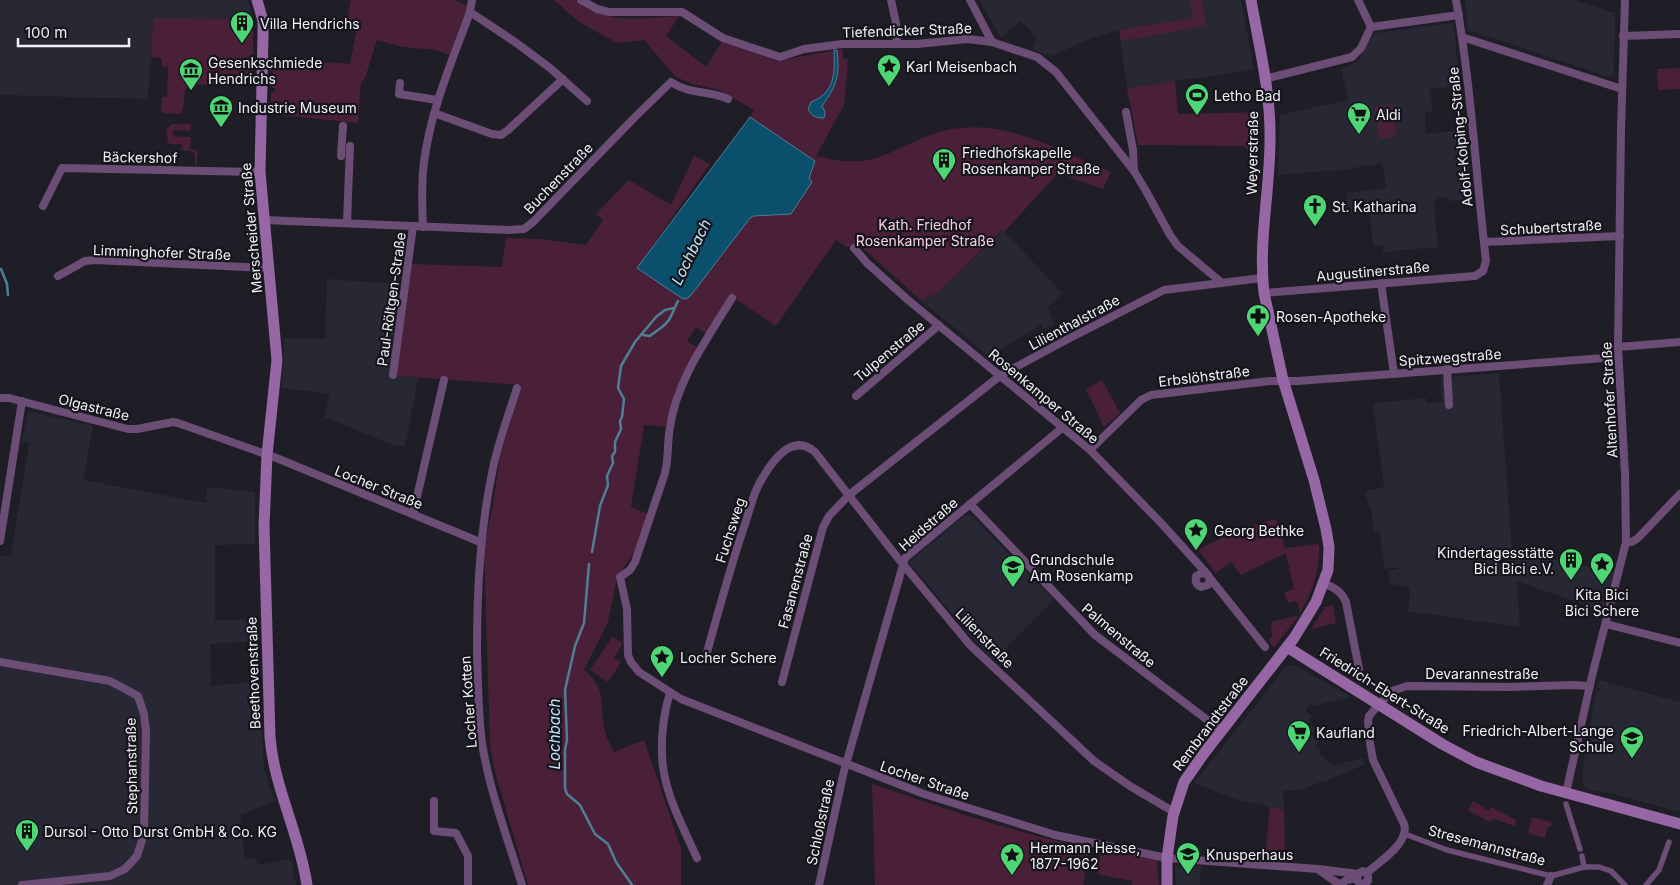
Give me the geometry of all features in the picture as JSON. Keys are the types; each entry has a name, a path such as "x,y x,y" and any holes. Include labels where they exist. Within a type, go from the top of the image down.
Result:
{"main road":[{"name":"Merscheider Straße","path":"257,0 263,21 264,36 260,172 277,360 267,454"},
{"name":"Weyerstraße","path":"1250,0 1265,78 1270,121 1262,278"},
{"path":"1262,278 1283,380 1314,480 1326,529 1330,557 1324,583 1316,602 1288,647"},
{"name":"Beethovenstraße","path":"267,454 264,562 270,742 276,770 294,827 307,885"},
{"name":"Rembrandtstraße","path":"1167,885 1167,858 1174,812 1188,775 1288,647"},
{"name":"Friedrich-Ebert-Straße","path":"1288,647 1442,744 1476,762 1528,781 1566,798 1680,824"}],"street":[{"path":"422,227 424,161 434,113 437,100 470,12 472,0"},
{"name":"Tiefendicker Straße","path":"582,0 598,9 609,12 682,12 723,38 780,57 804,49 842,44 917,44 968,39 992,42 1037,56 1056,72 1134,171 1178,246 1222,283"},
{"path":"891,0 896,23 897,44"},
{"path":"970,0 992,42"},
{"path":"1358,0 1371,27"},
{"name":"Adolf-Kolping-Straße","path":"1456,0 1462,37 1486,261 1483,271"},
{"name":"Altenhofer Straße","path":"1566,798 1590,686 1626,542 1625,474 1618,347 1622,90 1626,0"},
{"path":"470,12 522,47 563,79 587,101"},
{"path":"1371,27 1459,15"},
{"path":"1265,78 1352,58 1361,48 1371,27"},
{"path":"1624,36 1680,34"},
{"path":"1462,37 1622,90"},
{"path":"434,113 492,134 501,134 508,130 563,79"},
{"name":"Buchenstraße","path":"264,220 520,230 526,227 671,82 686,91 728,98"},
{"path":"400,83 399,94 437,100"},
{"name":"Tiefendicker Straße","path":"1126,112 1132,144 1134,171"},
{"path":"343,126 347,223"},
{"path":"345,156 350,146"},
{"path":"331,155 345,156"},
{"name":"Bäckershof","path":"43,206 62,168 260,172"},
{"name":"Paul-Röltgen-Straße","path":"393,375 413,226"},
{"name":"Schubertstraße","path":"1484,242 1620,236"},
{"name":"Rosenkamper Straße","path":"854,248 867,263 908,300 1090,450 1162,524 1208,576 1265,648"},
{"name":"Limminghofer Straße","path":"58,276 85,261 96,260 269,268"},
{"name":"Augustinerstraße","path":"1264,293 1475,276 1483,271"},
{"name":"Lilienthalstraße","path":"849,495 1001,375 1066,340 1164,290 1262,278"},
{"path":"1381,283 1394,374"},
{"name":"Locher Straße","path":"732,298 687,374 675,404 670,427 669,459 640,549 632,567 620,577 627,609 627,646 631,662 639,672 670,693 720,716 924,794 1055,835 1167,858 1318,869 1357,876"},
{"name":"Tulpenstraße","path":"856,396 939,325"},
{"path":"1618,347 1680,342"},
{"name":"Spitzwegstraße","path":"1283,380 1394,374 1618,357"},
{"path":"1447,369 1449,405"},
{"path":"413,514 444,380"},
{"name":"Erbslöhstraße","path":"1090,450 1141,400 1148,396 1283,380"},
{"name":"Locher Kotten","path":"517,388 493,468 480,542 478,689 482,742 502,821 522,885"},
{"name":"Olgastraße","path":"0,398 22,401 128,429 173,422 178,423 267,454"},
{"path":"0,537 22,401"},
{"name":"Heidstraße","path":"846,765 902,564 906,556 1062,428"},
{"name":"Fuchsweg","path":"707,652 736,550 759,483 768,469 789,446 798,445 810,448"},
{"name":"Lilienstraße","path":"810,448 902,564 970,645 1078,748 1130,786 1174,812"},
{"name":"Locher Straße","path":"267,454 480,542"},
{"path":"1626,542 1632,542 1638,538 1680,494"},
{"name":"Fasanenstraße","path":"782,682 823,527 829,516 849,495"},
{"name":"Palmenstraße","path":"970,504 1095,635 1222,731"},
{"name":"Friedrich-Ebert-Straße","path":"1324,583 1343,594 1359,669"},
{"path":"1606,624 1680,643"},
{"name":"Stephanstraße","path":"0,662 110,681 138,696 146,722 144,834 137,856 125,869 110,876 22,885"},
{"name":"Devarannestraße","path":"1379,704 1392,691 1407,686 1590,686"},
{"path":"670,693 666,707 662,751 663,767 675,807 697,858"},
{"path":"1367,873 1399,845 1406,834 1404,824 1377,770 1370,743 1369,716 1379,704"},
{"name":"Schloßstraße","path":"819,885 846,765"},
{"path":"1566,798 1580,849"},
{"path":"434,801 434,831 456,833 468,856 468,885"},
{"name":"Stresemannstraße","path":"1406,834 1447,850 1553,876"},
{"path":"1646,885 1659,870 1669,842"},
{"path":"1582,856 1584,867"},
{"path":"1547,885 1553,876 1584,867 1599,867 1611,871 1625,885"},
{"path":"1318,869 1340,885 1357,876 1361,871 1367,873"},
{"path":"1357,876 1359,883 1366,884 1369,878 1367,873"}],"shaded area":[{"path":"0,0 248,0 253,19 153,18 148,99 0,95"},
{"path":"979,0 1241,0 1254,70 1127,88 1119,30 1087,40 1051,56 1033,50 1037,38 1021,21 1001,38"},
{"path":"1465,0 1574,0 1615,13 1614,74 1609,77 1468,30"},
{"path":"1454,23 1459,86 1430,89 1433,112 1425,113 1426,134 1464,130 1472,199 1448,201 1447,197 1438,198 1434,203 1438,247 1383,252 1383,245 1373,246 1370,213 1349,214 1347,193 1387,188 1382,163 1342,170 1278,175 1280,115 1348,100 1341,69 1358,61 1376,33"},
{"path":"1003,230 1062,293 1048,308 1054,324 1044,329 1041,325 989,356 923,302 930,294 934,297"},
{"path":"327,279 409,285 397,376 418,378 405,447 388,443 324,417 330,394 281,388 284,338 325,339"},
{"path":"1499,373 1512,551 1614,572 1603,611 1517,581 1520,627 1408,611 1409,587 1391,584 1388,571 1399,569 1399,567 1385,569 1379,531 1374,532 1371,508 1369,508 1365,491 1384,487 1373,403 1426,398 1427,403 1442,402 1441,378"},
{"path":"28,411 93,426 83,480 206,503 207,487 255,492 255,544 215,545 215,620 258,619 258,641 210,644 211,686 259,681 264,770 275,801 240,815 245,859 256,859 258,865 291,859 296,885 0,885 0,555 11,556 29,443 22,441"},
{"name":"Grundschule Am Rosenkamp","path":"965,515 972,516 1054,600 994,660 973,639 909,562"},
{"path":"1295,665 1351,697 1313,706 1310,704 1305,710 1312,716 1308,723 1315,729 1311,735 1319,741 1315,746 1321,752 1320,754 1333,765 1363,758 1364,765 1313,784 1313,786 1306,787 1306,789 1283,791 1284,810 1234,799 1194,783 1284,669"},
{"name":"Friedrich-Albert-Lange Schule","path":"1599,680 1680,702 1680,812 1606,792 1587,789 1584,786 1582,777 1587,740 1596,691 1599,692 1600,688 1597,687"},
{"name":"Knusperhaus","path":"1180,864 1201,866 1200,885 1176,885 1175,867"}],"green space":[{"path":"351,0 454,0 468,6 449,55 436,50 403,47 377,40 365,78 361,82 358,123 270,114 271,93 275,92 275,88 272,88 273,58 350,64 357,29 343,26 345,16 348,16"},
{"name":"Kath. Friedhof Rosenkamper Straße","path":"554,0 575,0 586,8 611,17 679,16 666,36 706,67 722,41 777,61 843,49 843,59 848,59 844,105 816,156 846,161 869,160 937,133 959,128 979,127 1018,134 1037,140 1111,172 1103,189 1058,173 1004,232 1002,230 934,297 930,294 923,302 858,244 847,247 836,240 776,326 731,296 708,335 696,327 687,341 699,349 679,386 666,427 644,425 631,507 648,514 637,548 617,578 608,622 584,670 599,689 605,729 614,752 644,740 681,848 681,885 528,885 495,772 490,745 484,549 500,457 522,385 397,376 411,264 502,267 506,238 540,239 586,245 603,220 596,214 629,180 671,205 694,156 710,164 637,268 692,294 750,218 754,216 791,214 809,178 814,161 750,117 754,110 719,90 693,84 676,77 644,40 617,43 579,22"},
{"path":"1190,0 1202,0 1206,26 1121,41 1119,30 1193,18"},
{"path":"153,18 253,19 253,77 234,77 234,86 191,84 185,93 182,112 179,114 163,113 161,109 162,97 167,97 168,67 162,66 162,58 151,57"},
{"path":"1680,68 1680,89 1658,90 1657,69"},
{"name":"Letho Bad","path":"1175,81 1178,114 1261,112 1258,153 1247,153 1247,149 1244,146 1138,145 1127,88"},
{"path":"1393,105 1396,137 1379,139 1374,107"},
{"path":"172,124 191,124 191,131 173,130 173,136 191,137 190,149 197,150 197,165 195,164 195,154 191,151 181,150 182,144 170,144 168,142 166,130"},
{"path":"1102,380 1120,413 1104,427 1086,389"},
{"path":"1276,519 1285,548 1319,544 1315,580 1309,597 1300,613 1297,601 1288,603 1284,593 1294,589 1286,553 1241,575 1231,562 1216,573 1198,550 1256,524"},
{"path":"1333,605 1336,623 1311,629 1325,607"},
{"path":"1299,615 1274,648 1268,640 1272,637 1271,622"},
{"path":"612,637 623,643 614,658 621,662 608,682 590,670"},
{"path":"872,784 1008,828 1091,848 1083,885 875,885"},
{"path":"1473,801 1489,811 1491,807 1516,820 1515,826 1494,819 1489,822 1468,810"},
{"path":"1270,807 1284,810 1285,859 1265,857"},
{"path":"1532,817 1552,822 1551,826 1548,827 1545,838 1528,833"},
{"path":"1101,850 1157,859 1159,885 1132,885 1132,881 1101,875 1097,872"}],"water":[{"path":"834,50 837,50 838,73 834,86 822,106 825,112 824,118 818,118 812,115 808,109 811,102 819,98 829,88 834,67"},
{"path":"750,117 815,161 809,178 812,182 791,214 754,216 750,218 692,294 688,298 683,299 637,268"}],"waterway":[{"path":"1,269 7,284 8,295"},
{"name":"Lochbach","path":"643,335 650,336 665,325 670,319 678,301"},
{"name":"Lochbach","path":"592,552 600,506 608,485 607,476 613,463 612,456 615,452 615,442 621,429 620,421 624,399 618,388 621,366 635,342 656,317 665,310 674,308"},
{"name":"Lochbach","path":"589,564 584,623 575,646 565,690 567,740 565,749 565,788 567,794 580,805 595,834 608,844 616,862 632,885"}],"place":[{"name":"Villa Hendrichs","path":"242,44"},
{"name":"Karl Meisenbach","path":"889,87"},
{"name":"Gesenkschmiede Hendrichs","path":"191,91"},
{"name":"Letho Bad","path":"1197,116"},
{"name":"Industrie Museum","path":"221,128"},
{"name":"Aldi","path":"1359,135"},
{"name":"Friedhofskapelle Rosenkamper Straße","path":"944,181"},
{"name":"St. Katharina","path":"1315,227"},
{"name":"Rosen-Apotheke","path":"1258,337"},
{"name":"Georg Bethke","path":"1196,551"},
{"name":"Kindertagesstätte Bici Bici e.V.","path":"1571,581"},
{"name":"Kita Bici Bici Schere","path":"1602,585"},
{"name":"Grundschule Am Rosenkamp","path":"1013,588"},
{"name":"Locher Schere","path":"662,678"},
{"name":"Kaufland","path":"1299,753"},
{"name":"Friedrich-Albert-Lange Schule","path":"1632,759"},
{"name":"Dursol - Otto Durst GmbH & Co. KG","path":"27,852"},
{"name":"Knusperhaus","path":"1188,875"},
{"name":"Hermann Hesse, 1877-1962","path":"1012,876"}]}
